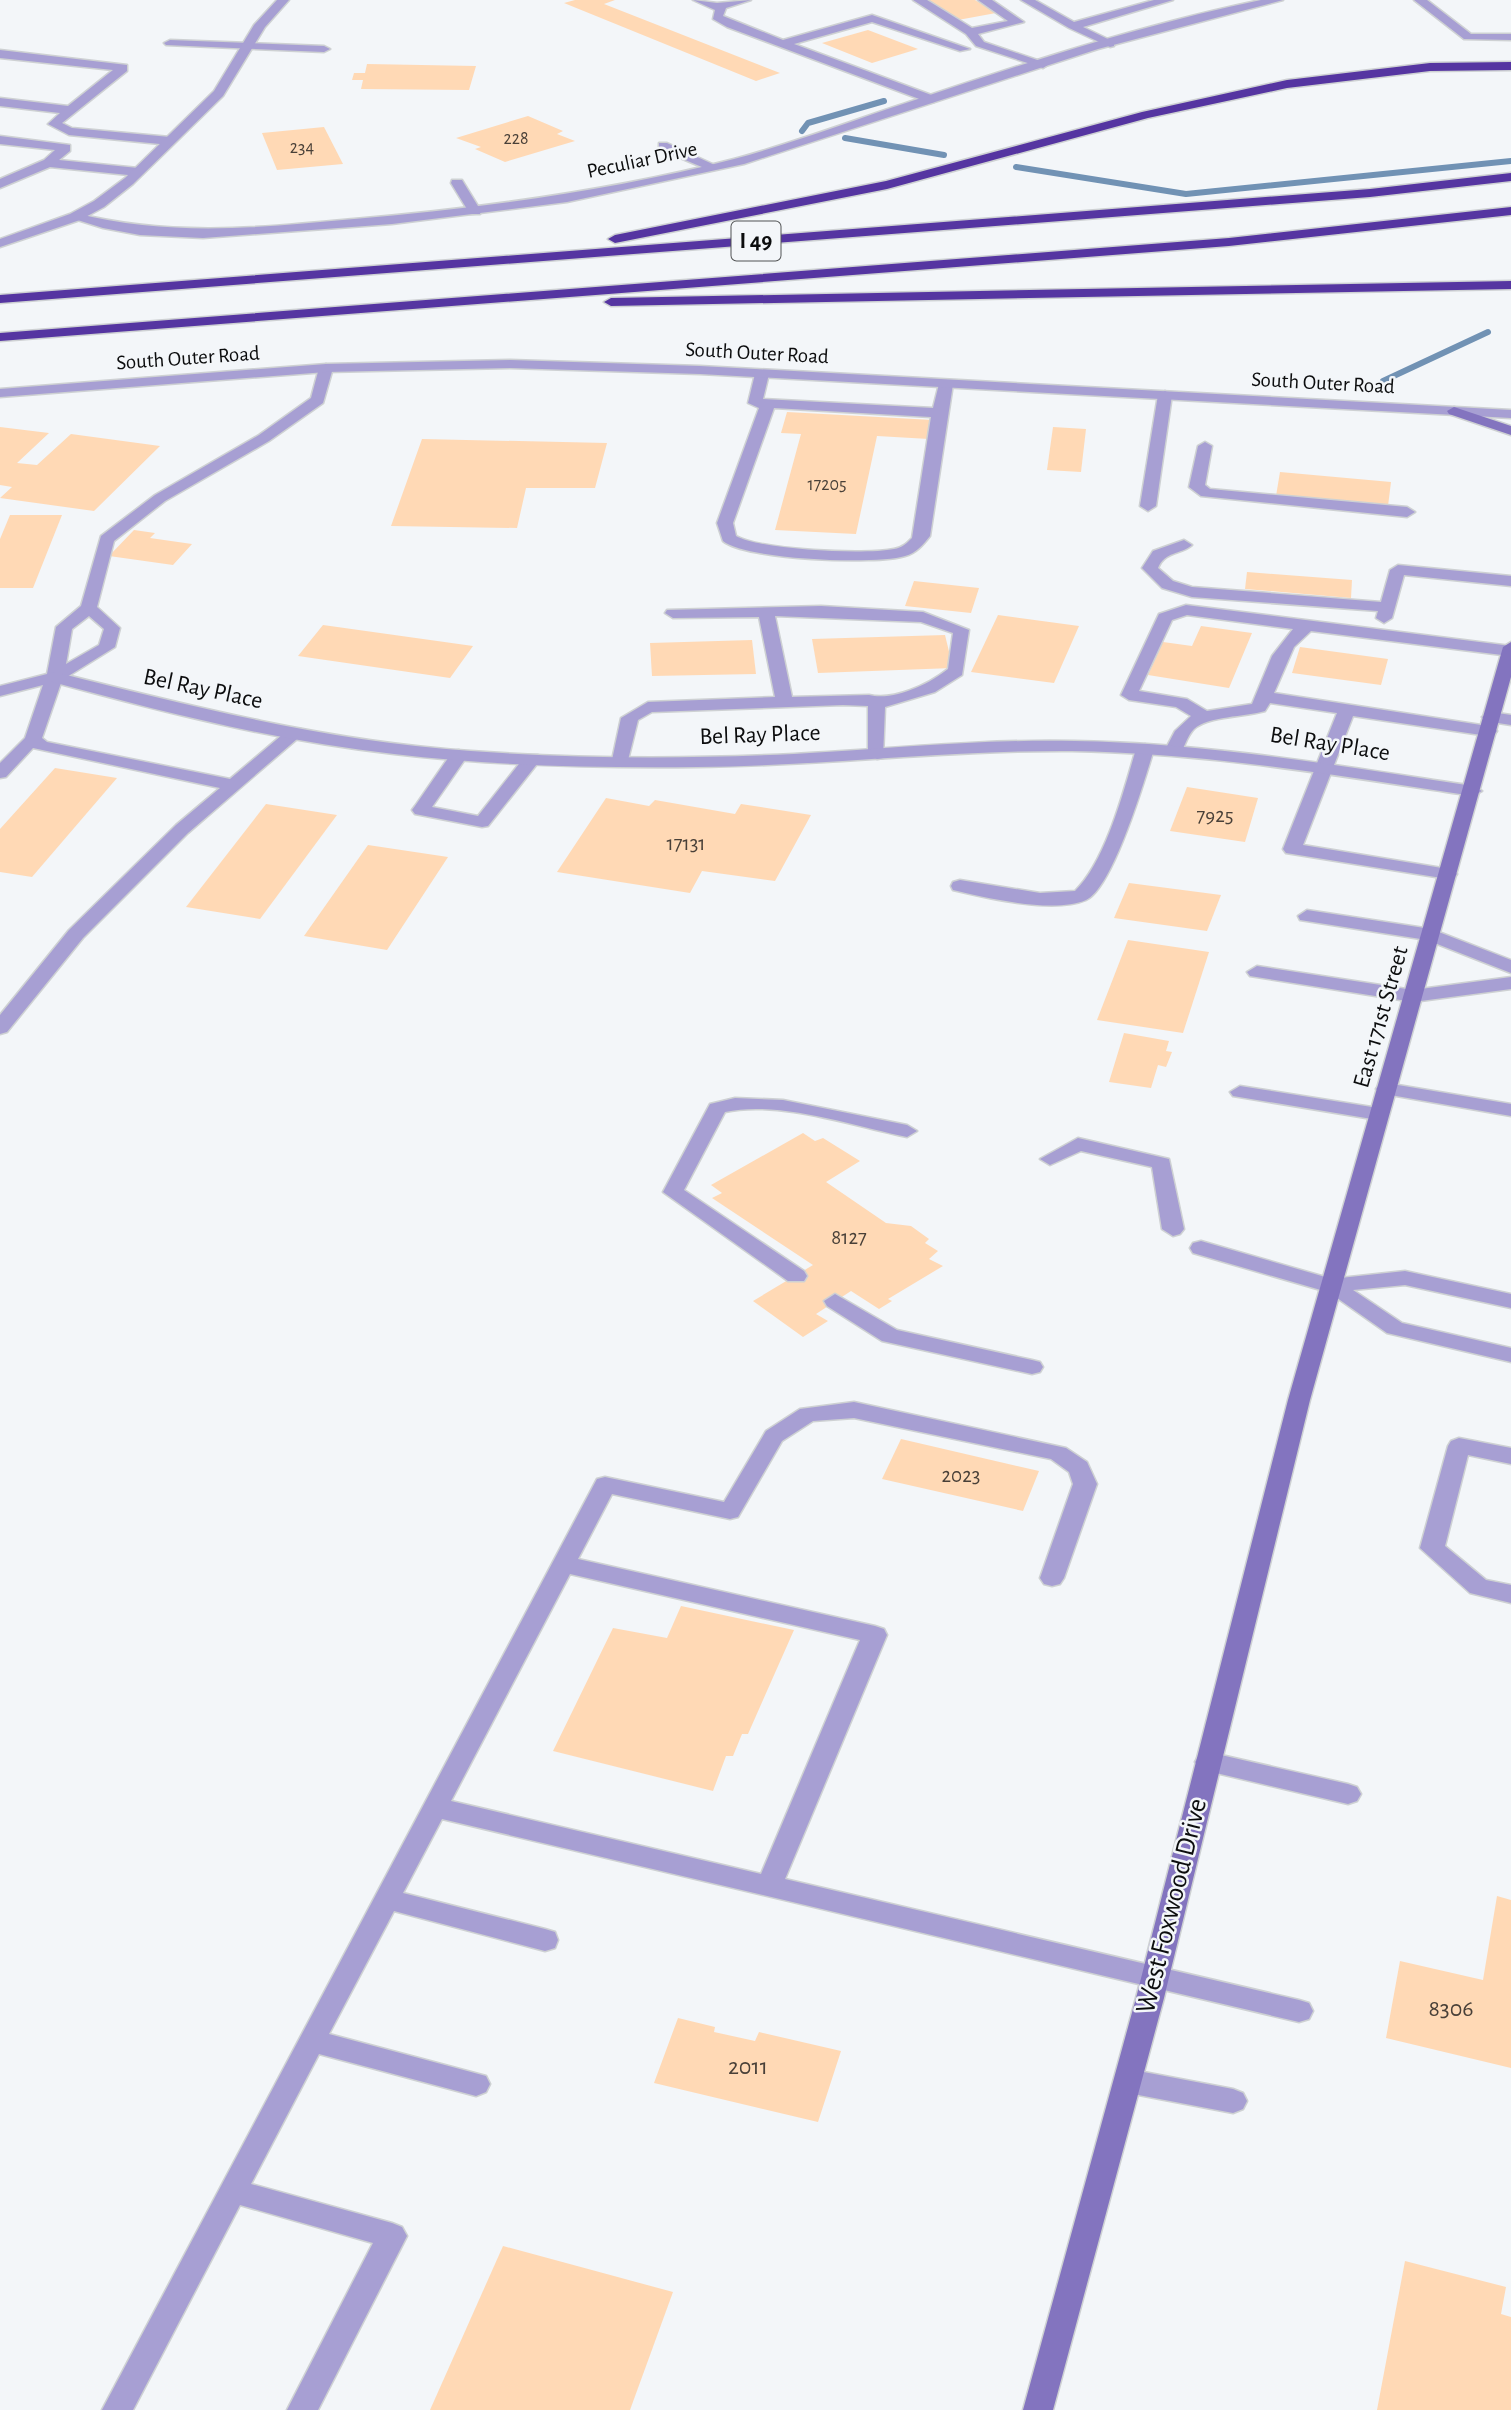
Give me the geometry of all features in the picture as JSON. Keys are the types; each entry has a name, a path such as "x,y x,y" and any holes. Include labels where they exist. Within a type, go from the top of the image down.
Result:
{"highway":[{"path":"464,263 671,230 804,204 887,185 1146,115 1287,84 1417,68 1511,66"},
{"name":"I 49","path":"0,299 1370,194 1511,177"},
{"name":"I 49","path":"0,337 1229,242 1511,211"},
{"path":"452,302 678,302 1511,285"},
{"path":"1455,287 1511,300"}],"main road":[{"path":"1454,411 1511,431"},
{"name":"East 171st Street","path":"1298,1400 1448,874 1497,723 1510,649"},
{"name":"West Foxwood Drive","path":"1038,2410 1128,2081 1298,1400"}],"street":[{"path":"0,243 75,217 99,204 138,172 219,93 260,25 283,0"},
{"path":"699,0 721,9 717,16 731,25 930,99"},
{"path":"716,7 745,0"},
{"path":"919,0 971,32 980,44 1043,64"},
{"path":"971,32 1018,22 984,0"},
{"path":"1027,0 1110,44"},
{"path":"1073,26 1167,0"},
{"name":"Peculiar Drive","path":"75,217 140,233 202,235 474,211 606,190 795,146 930,99 1043,64 1223,11 1277,0"},
{"path":"1420,0 1468,37 1511,37"},
{"path":"783,44 872,18 964,49"},
{"path":"170,43 324,49"},
{"path":"0,54 123,68 54,124 69,131 170,141"},
{"path":"0,102 69,110"},
{"path":"0,140 66,148 48,163 0,184"},
{"path":"663,146 713,167"},
{"path":"48,163 138,172"},
{"path":"457,183 474,211"},
{"name":"South Outer Road","path":"0,393 326,368 510,364 762,374 1511,414"},
{"path":"0,773 33,739 55,677 64,627 89,608 107,539 160,498 264,438 318,400 326,368"},
{"path":"762,374 755,403 939,413"},
{"path":"768,404 725,523 725,532 731,541 772,549 901,554 914,548 922,536 939,413 946,384"},
{"path":"1148,506 1166,396"},
{"path":"1205,446 1197,487 1206,493 1407,512"},
{"path":"1184,545 1161,550 1153,559 1150,568 1156,578 1168,587 1192,592 1387,607"},
{"path":"1379,634 1398,570 1511,581"},
{"path":"0,691 55,677 107,647 112,628 89,608"},
{"path":"1202,715 1181,703 1129,695 1165,617 1186,610 1510,649"},
{"path":"621,760 630,719 648,707 860,700 876,704 940,684 956,671 961,630 923,617 821,611 673,613"},
{"path":"766,612 784,701"},
{"path":"1174,750 1186,726 1202,715 1249,712 1259,707 1289,639 1297,630 1309,626"},
{"name":"Bel Ray Place","path":"55,677 142,702 295,733 392,749 459,755 699,762 995,747 1174,750 1322,766 1473,791"},
{"path":"1264,697 1347,709 1497,723"},
{"path":"876,704 877,754"},
{"path":"1347,709 1322,766 1292,849 1448,874"},
{"path":"0,1028 76,934 182,829 295,733"},
{"path":"33,739 41,746 233,785"},
{"path":"960,886 1062,900 1083,895 1090,889 1111,846 1145,749"},
{"path":"459,755 421,810 482,822 532,759"},
{"path":"1307,916 1431,935 1511,967"},
{"path":"1257,972 1413,996 1511,983"},
{"path":"1386,1089 1511,1110"},
{"path":"1240,1092 1378,1114"},
{"path":"796,1276 673,1192 717,1108 732,1102 762,1104 908,1131"},
{"path":"1050,1159 1078,1144 1162,1163 1173,1229"},
{"path":"1201,1248 1331,1286 1395,1328 1511,1355"},
{"path":"1331,1286 1405,1278 1511,1301"},
{"path":"835,1301 890,1336 1032,1367"},
{"path":"117,2410 605,1485 730,1511 774,1436 808,1414 854,1410 1025,1444 1058,1453 1079,1468 1085,1484 1052,1578"},
{"path":"1511,1456 1459,1446 1432,1548 1479,1587 1511,1594"},
{"path":"564,1564 875,1635 769,1886"},
{"path":"1209,1762 1348,1794"},
{"path":"435,1807 1299,2011"},
{"path":"387,1899 545,1940"},
{"path":"311,2041 476,2084"},
{"path":"1128,2081 1233,2101"},
{"path":"233,2191 393,2236 302,2410"}],"building":[{"path":"575,0 615,0 604,4 780,73 756,81 564,3"},
{"path":"926,0 975,0 996,13 958,20"},
{"path":"868,30 918,49 872,63 822,43"},
{"path":"367,64 476,66 469,90 361,89 363,80 352,80 354,73 365,73"},
{"path":"528,116 563,131 557,134 575,141 505,162 475,149 481,147 456,138"},
{"path":"324,127 343,164 277,170 262,133"},
{"path":"787,412 933,420 929,439 877,436 856,534 775,530 801,434 781,433"},
{"path":"0,427 49,433 17,463 37,465 71,434 160,446 94,511 0,498 12,487 0,485"},
{"path":"1053,427 1086,429 1081,472 1047,470"},
{"path":"422,439 607,443 595,488 526,488 517,528 391,526"},
{"path":"1280,472 1391,482 1388,506 1276,496"},
{"path":"10,515 62,515 33,588 0,588 0,539"},
{"path":"134,530 155,533 150,538 192,544 173,565 109,556"},
{"path":"1247,572 1352,580 1351,598 1245,589"},
{"path":"914,581 979,588 971,613 905,606"},
{"path":"998,615 1079,626 1054,683 971,672"},
{"path":"323,625 473,646 450,678 298,656"},
{"path":"1201,626 1252,633 1229,688 1148,675 1163,642 1192,646"},
{"path":"945,635 953,668 818,673 812,639"},
{"path":"752,640 756,674 652,676 650,643"},
{"path":"1300,647 1388,659 1381,685 1292,673"},
{"path":"55,768 117,778 32,877 0,872 0,829"},
{"path":"1187,787 1258,798 1245,842 1170,831"},
{"path":"606,798 649,806 655,800 735,814 741,804 811,815 775,881 702,871 690,893 557,872"},
{"path":"266,804 337,815 260,919 186,907"},
{"path":"368,845 448,857 387,950 304,936"},
{"path":"1129,883 1221,895 1207,931 1114,918"},
{"path":"1128,940 1209,952 1183,1033 1097,1020"},
{"path":"1124,1033 1169,1041 1166,1051 1172,1052 1166,1067 1158,1065 1151,1088 1109,1082"},
{"path":"803,1133 815,1141 823,1138 860,1161 826,1182 886,1223 911,1226 929,1239 925,1243 938,1251 929,1259 943,1266 888,1299 892,1301 879,1309 851,1291 816,1314 828,1321 803,1337 753,1301 813,1265 712,1198 722,1193 711,1185"},
{"path":"901,1439 1039,1471 1023,1511 882,1479"},
{"path":"681,1606 794,1630 748,1734 742,1734 733,1756 726,1756 713,1791 553,1751 613,1628 667,1638"},
{"path":"1497,1896 1511,1900 1511,2068 1386,2038 1400,1961 1483,1980"},
{"path":"678,2018 715,2027 714,2032 755,2041 759,2032 841,2051 818,2122 654,2083"},
{"path":"503,2246 673,2292 630,2410 430,2410"},
{"path":"1405,2261 1506,2287 1501,2314 1511,2317 1511,2410 1377,2410"}],"waterway":[{"path":"802,131 808,123 884,101"},
{"path":"845,138 944,155"},
{"path":"1016,167 1186,194 1511,161"},
{"path":"1383,381 1488,332"}]}
